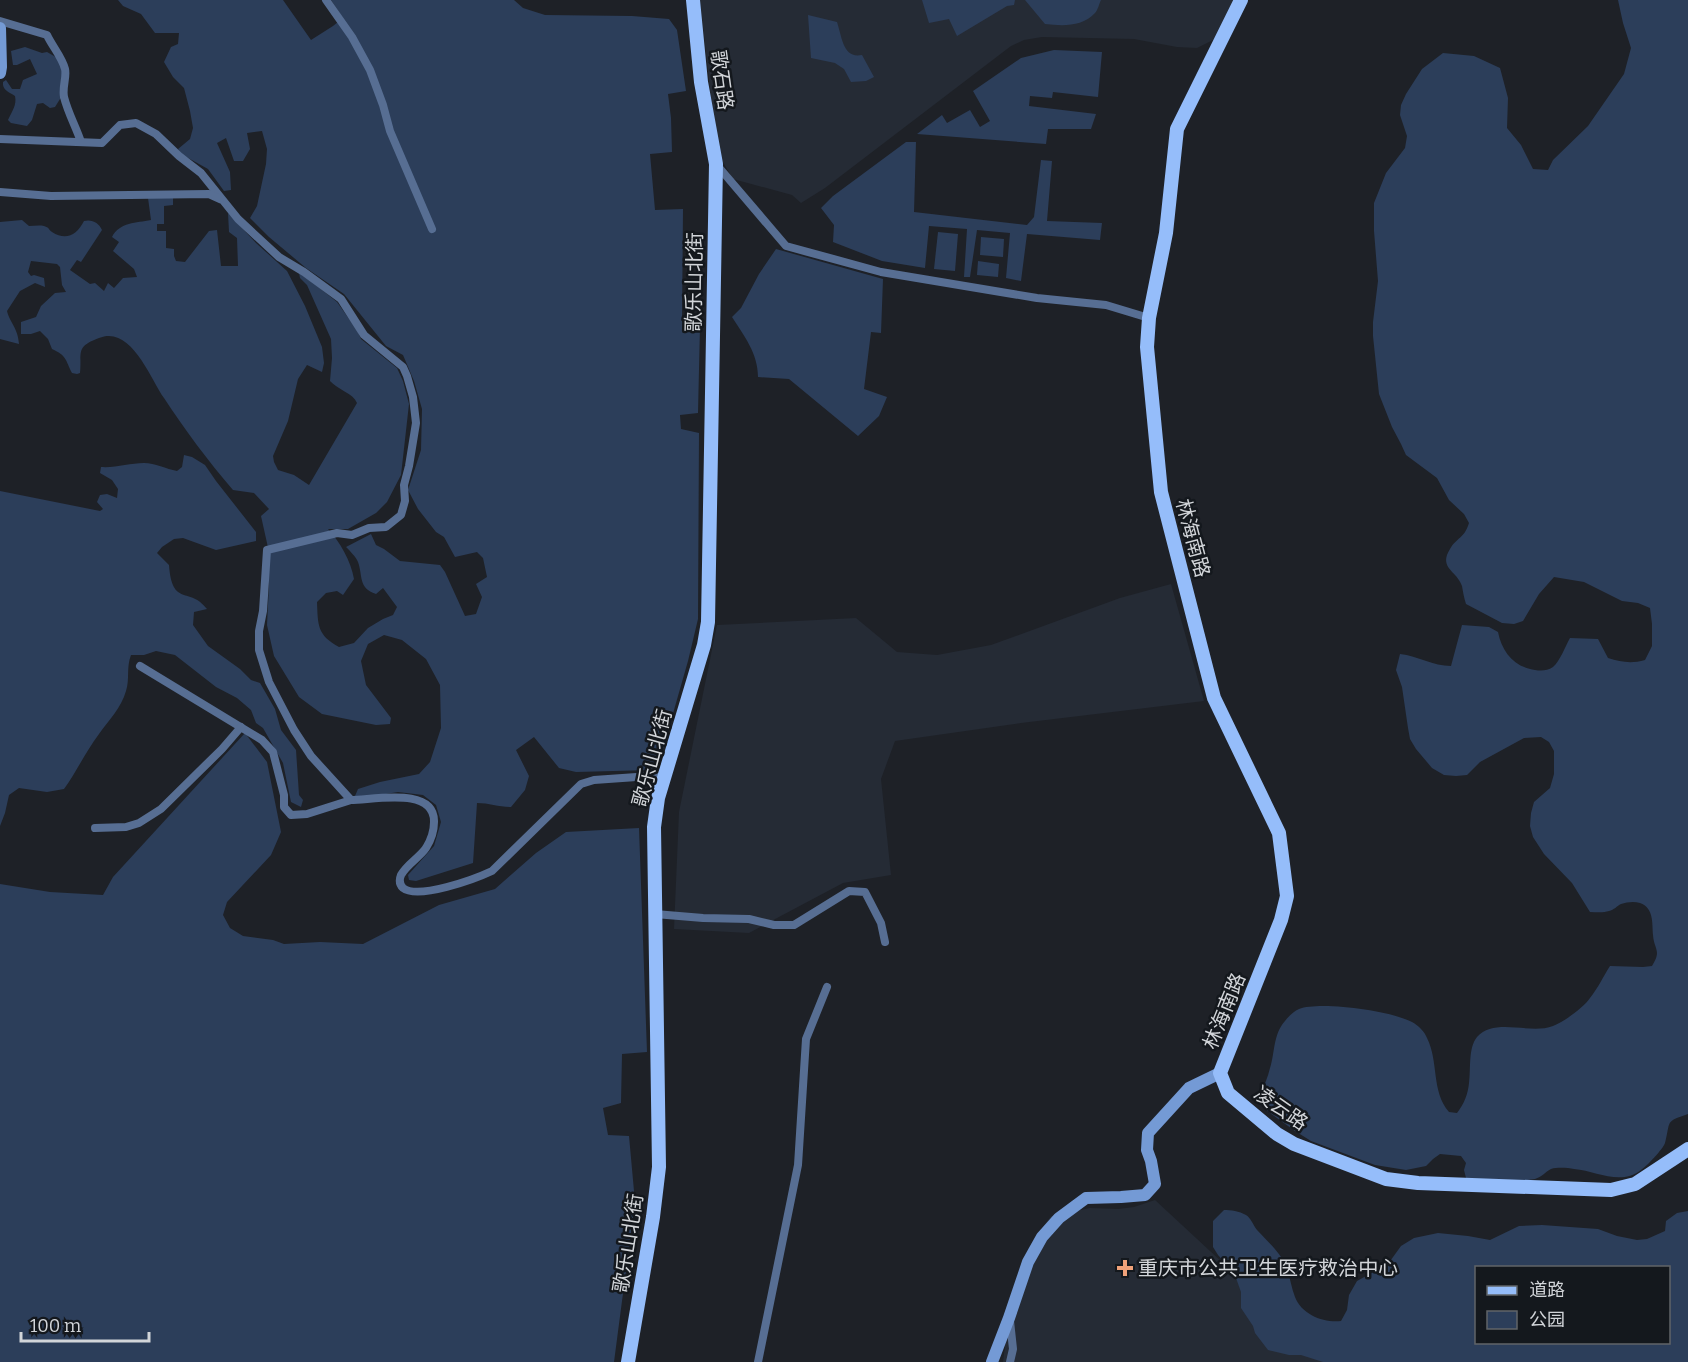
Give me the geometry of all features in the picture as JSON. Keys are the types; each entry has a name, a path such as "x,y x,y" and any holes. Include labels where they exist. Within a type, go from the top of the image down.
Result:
{"main road":[{"name":"歌石路","path":"693,0 702,82 716,164"},
{"name":"林海南路","path":"1220,1073 1281,920 1287,896 1279,833 1214,698 1161,492 1147,347 1149,318 1166,233 1177,129 1241,0"},
{"path":"0,28 0,73"},
{"name":"歌乐山北街","path":"628,1362 653,1217 659,1167 654,827 658,798 704,645 708,622 716,164"},
{"path":"992,1362 1028,1262 1042,1237 1059,1218 1086,1198 1145,1195 1155,1184 1147,1149 1148,1133 1189,1088 1220,1073"},
{"name":"凌云路","path":"1220,1073 1228,1093 1277,1134 1294,1144 1386,1179 1418,1183 1611,1190 1635,1184 1688,1149"}],"street":[{"path":"326,0 352,37 370,70 390,131 432,229"},
{"path":"0,21 47,35 66,71 64,97 81,142"},
{"path":"0,139 102,143 120,125 136,123 156,135 201,173 238,219 279,257 341,299 364,334 403,367 413,397 416,423 404,485 405,501 401,515 386,527 369,528 352,535 337,533 267,550 259,650 269,682 311,756 351,800"},
{"path":"716,164 786,246 881,272 1037,298 1106,305 1149,318"},
{"path":"0,192 51,196 209,194 224,201"},
{"path":"140,666 262,741 273,752 284,795 284,807 291,815 307,814 351,800 382,797 411,798 427,804 432,810 433,834 427,847 400,877 400,883 410,891 425,891 477,878 492,871 581,784 594,780 665,775"},
{"path":"95,828 126,827 139,823 161,809 241,727"},
{"path":"655,914 749,919 774,925 794,925 849,891 865,892 881,923 885,942"},
{"path":"758,1362 798,1165 806,1039 827,987"},
{"path":"1009,1318 1013,1349 1010,1362"}],"shaded area":[{"path":"700,0 1234,0 1217,38 1197,48 1177,47 1134,39 1042,37 1024,40 1011,46 825,188 801,203 792,195 733,179 717,152"},
{"path":"1171,584 1204,701 895,741 881,779 891,875 843,883 749,933 674,929 679,812 717,625 856,618 897,652 937,655 991,645 1120,598"},
{"name":"重庆市公共卫生医疗救治中心","path":"1155,1200 1251,1289 1349,1362 1003,1362 1012,1293 1029,1247 1051,1216 1090,1208 1134,1207"}],"green space":[{"path":"118,0 283,0 311,40 343,18 331,0 514,0 523,8 545,15 632,16 669,19 677,30 686,91 668,94 672,152 650,154 655,210 683,209 682,322 700,326 698,413 680,415 681,429 699,433 698,619 658,766 652,770 576,772 559,768 534,737 516,750 529,776 525,790 511,807 477,803 473,863 416,881 409,880 408,875 434,846 441,822 436,805 423,795 398,792 362,798 355,796 358,789 419,774 430,762 441,728 440,685 426,659 402,640 384,635 368,644 361,661 366,685 391,718 390,724 376,725 322,714 299,697 274,656 267,625 269,552 261,516 269,509 254,493 233,490 180,422 138,356 121,339 110,336 86,344 81,351 80,373 77,374 72,373 65,358 52,349 48,339 40,331 21,334 21,322 36,317 41,306 55,293 66,292 62,285 60,267 57,264 31,261 28,272 31,276 44,278 45,287 35,283 20,291 7,311 19,344 0,339 0,222 22,220 29,226 44,226 62,236 74,233 84,221 97,224 102,230 81,262 77,260 70,270 90,284 95,283 104,291 108,283 114,288 123,278 137,277 134,269 113,251 119,242 112,237 119,228 151,220 148,198 173,198 173,205 164,206 164,224 157,224 157,231 166,231 166,248 174,249 176,261 185,262 209,231 217,230 221,266 238,266 237,238 229,232 228,213 287,271 322,347 324,363 322,372 307,365 298,379 288,421 273,456 278,470 294,475 309,485 357,403 330,381 331,339 307,285 300,278 299,273 337,302 361,339 397,368 409,404 401,475 387,502 376,513 348,529 328,529 344,552 354,579 343,595 337,591 326,593 317,602 320,629 323,634 339,647 354,643 368,628 393,615 397,607 383,588 376,594 366,588 357,560 346,547 371,534 376,545 400,561 440,565 465,616 476,614 482,597 476,584 487,577 483,558 477,552 455,557 444,537 436,532 418,509 408,490 421,450 422,409 403,355 386,346 344,294 306,268 250,218 257,206 266,164 267,149 262,131 247,133 250,149 243,161 234,161 226,138 217,143 230,172 231,190 224,191 208,169 181,154 178,149 190,139 193,128 190,111 184,88 173,77 164,62 171,47 178,44 179,33 155,33 141,14 123,6"},
{"path":"922,0 1015,0 1014,5 1007,6 957,36 949,19 929,23"},
{"path":"1025,0 1101,0 1096,12 1090,18 1078,23 1059,25 1045,24"},
{"path":"1618,0 1688,0 1688,1114 1670,1123 1664,1146 1651,1161 1633,1175 1625,1177 1560,1168 1551,1169 1537,1178 1527,1180 1501,1181 1466,1178 1464,1170 1466,1163 1461,1156 1440,1154 1426,1166 1406,1170 1375,1165 1311,1141 1266,1110 1260,1094 1272,1062 1276,1038 1281,1026 1295,1011 1323,1006 1356,1008 1389,1014 1415,1024 1424,1033 1431,1047 1437,1086 1443,1104 1449,1112 1457,1113 1468,1091 1474,1042 1484,1031 1503,1027 1534,1029 1558,1024 1587,1002 1610,966 1652,966 1657,957 1651,916 1645,905 1630,902 1607,912 1590,912 1572,883 1544,854 1533,837 1530,826 1534,802 1550,788 1554,774 1554,751 1549,742 1541,737 1524,738 1480,762 1467,775 1444,775 1432,768 1410,739 1402,687 1396,670 1400,654 1451,666 1462,625 1489,627 1498,632 1510,657 1521,666 1535,670 1553,667 1570,638 1598,639 1608,658 1631,662 1645,660 1652,646 1650,608 1638,603 1622,601 1584,582 1554,577 1539,594 1523,621 1514,624 1502,623 1466,604 1460,581 1446,561 1450,549 1465,532 1469,523 1464,514 1449,500 1437,478 1406,455 1379,394 1373,336 1378,281 1374,203 1386,173 1405,148 1407,136 1400,115 1401,105 1422,69 1443,53 1474,56 1500,68 1508,98 1507,128 1521,145 1533,169 1548,170 1553,160 1588,126 1624,74 1631,48"},
{"path":"808,15 837,22 844,46 851,54 862,55 874,77 866,81 851,82 844,69 835,63 811,58"},
{"path":"25,47 42,53 47,52 61,60 64,97 55,107 50,108 43,103 37,104 32,120 27,126 11,123 8,120 15,105 15,96 3,85 6,80 12,89 20,89 23,80 37,74 30,59 13,65 11,51"},
{"path":"1054,50 1102,52 1098,97 1053,92 1052,98 1030,96 1029,106 1096,114 1091,129 1048,129 1046,144 917,134 942,115 947,123 970,110 980,127 990,121 973,91 1021,58"},
{"path":"906,142 916,142 914,212 1027,225 1034,217 1041,160 1052,161 1047,221 1102,223 1100,240 1027,234 1021,281 1006,278 1010,233 977,230 970,277 964,277 967,229 929,226 925,268 882,261 833,242 834,225 821,208 833,196"},
{"path":"938,232 958,234 955,271 934,269"},
{"path":"981,237 1004,239 1003,257 980,255"},
{"path":"776,249 883,279 881,333 871,332 864,389 887,397 879,416 858,436 789,379 758,377 753,352 732,317 741,308 759,274"},
{"path":"978,261 999,264 998,277 977,275"},
{"path":"184,455 205,465 256,532 256,541 216,550 183,538 174,539 157,553 169,565 174,587 178,592 201,602 207,609 194,612 193,625 208,646 240,669 251,680 260,683 275,709 281,730 296,750 299,795 303,800 301,807 291,802 283,763 263,728 256,723 251,710 237,698 216,687 175,655 156,651 144,655 131,655 127,687 121,703 64,789 47,792 19,788 9,795 0,826 0,491 100,511 103,509 97,502 100,495 107,494 117,498 118,489 112,480 100,473 101,467 144,463 177,471 182,467"},
{"path":"245,733 267,762 281,832 271,855 227,902 223,915 230,928 243,936 273,940 284,944 320,942 363,944 439,905 495,889 536,853 566,832 639,828 647,1052 622,1054 621,1103 603,1108 608,1135 629,1136 635,1202 614,1362 0,1362 0,884 50,892 103,895 113,877"},
{"path":"1224,1210 1248,1216 1283,1261 1298,1303 1303,1309 1321,1319 1341,1321 1347,1310 1349,1295 1357,1281 1388,1264 1401,1246 1414,1238 1438,1233 1490,1240 1519,1226 1542,1225 1598,1229 1637,1240 1647,1239 1665,1231 1666,1221 1677,1213 1688,1211 1688,1362 1323,1362 1301,1355 1268,1350 1241,1308 1241,1292 1236,1278 1213,1247 1213,1221"}],"place":[{"name":"重庆市公共卫生医疗救治中心","path":"1125,1268"}]}
